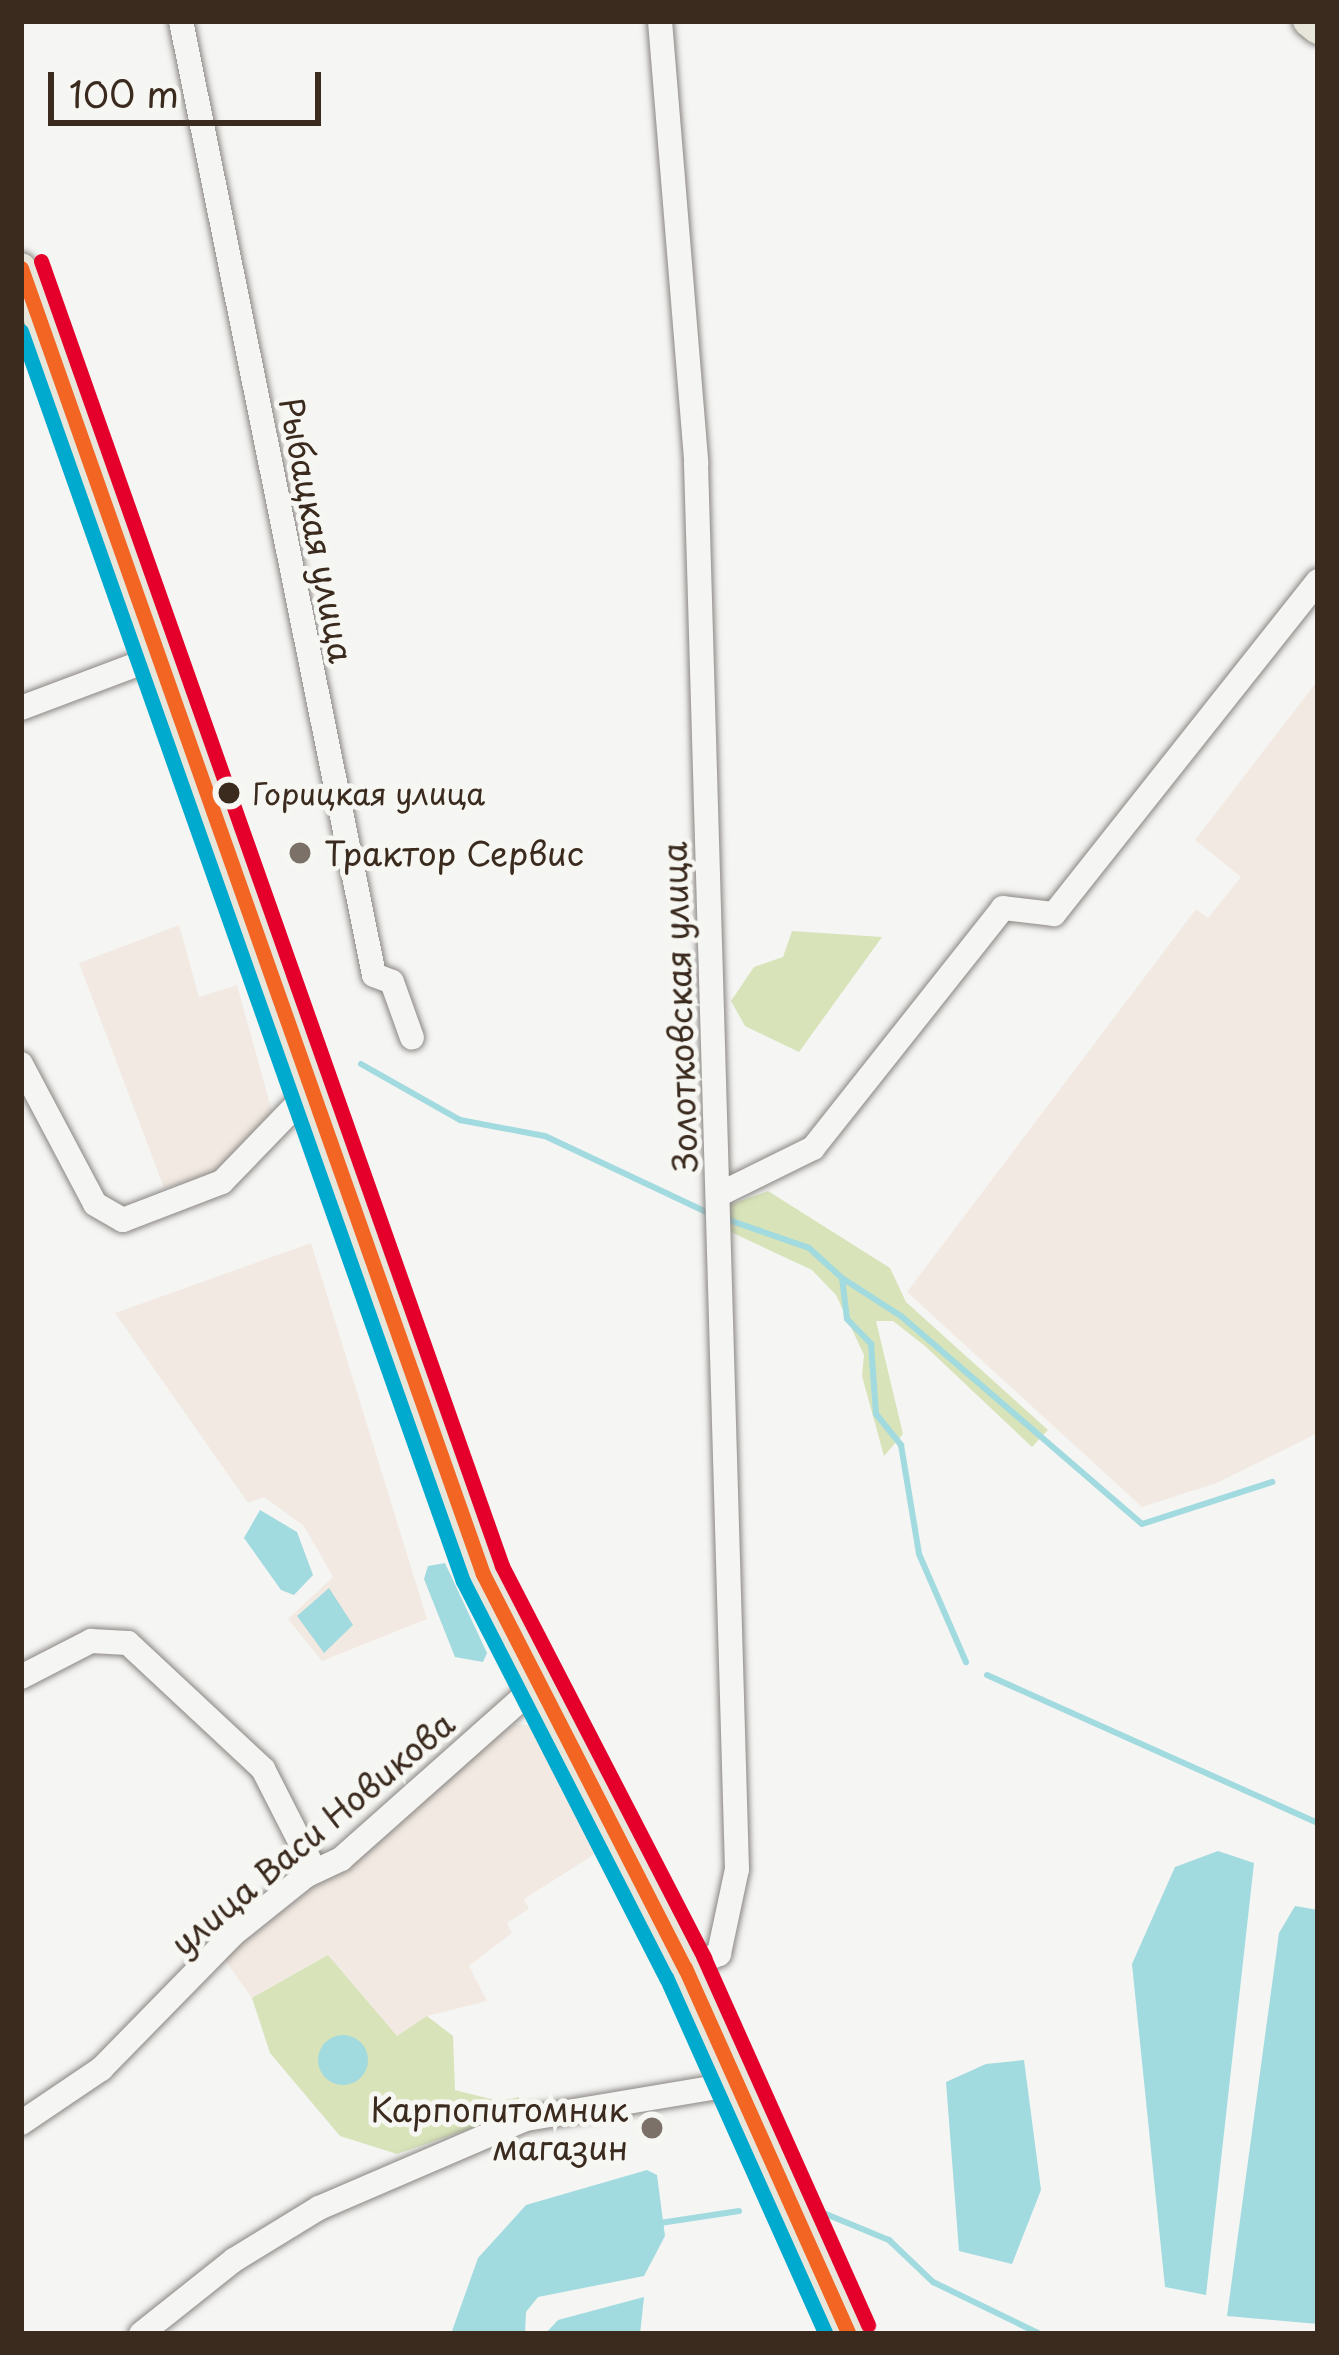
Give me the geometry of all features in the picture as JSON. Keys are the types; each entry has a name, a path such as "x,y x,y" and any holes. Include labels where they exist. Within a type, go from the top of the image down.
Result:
{"main road":[{"path":"1308,21 1318,29"},
{"path":"21,268 307,1094 483,1574 536,1686 685,1968 849,2334"}],"street":[{"name":"Рыбацкая улица","path":"181,21 374,975 392,982 412,1038"},
{"name":"Золотковская улица","path":"660,21 696,463 737,1869 719,1954 685,1968"},
{"path":"717,1208 813,1148 1003,908 1054,914 1318,581"},
{"path":"21,708 159,656"},
{"path":"21,1064 95,1204 123,1220 223,1181 307,1094"},
{"path":"21,1677 91,1640 128,1643 263,1769 315,1871"},
{"name":"улица Васи Новикова","path":"21,2123 100,2069 232,1936 315,1871 341,1859 536,1686"},
{"path":"141,2334 234,2260 320,2208 526,2119 736,2084"}],"shaded area":[{"path":"1318,680 1318,1433 1217,1483 1142,1507 907,1292 1196,909 1208,918 1241,877 1195,840"},
{"path":"179,925 199,997 237,985 274,1118 215,1173 164,1188 79,963"},
{"path":"311,1243 427,1619 322,1661 288,1619 333,1577 304,1526 264,1497 248,1503 115,1313"},
{"path":"514,1724 539,1726 603,1849 524,1899 529,1909 507,1923 512,1933 469,1966 487,2001 427,2016 397,2037 328,1955 252,1998 224,1959"}],"green space":[{"path":"792,931 882,937 799,1052 745,1026 731,1001 754,967 783,957"},
{"path":"768,1191 890,1268 906,1302 1048,1430 1032,1447 925,1346 893,1321 876,1321 903,1434 884,1456 862,1376 864,1355 836,1295 812,1270 722,1228 726,1206"},
{"path":"328,1955 397,2036 427,2016 453,2036 455,2090 499,2101 519,2097 519,2112 397,2154 340,2136 270,2053 252,1998"}],"water":[{"path":"260,1510 297,1532 313,1575 294,1595 281,1590 244,1538"},
{"path":"445,1563 487,1653 483,1662 455,1657 424,1579 428,1566"},
{"path":"329,1588 353,1625 324,1653 297,1616"},
{"path":"1218,1851 1254,1863 1206,2295 1165,2287 1132,1964 1175,1867"},
{"path":"1295,1906 1318,1910 1318,2324 1227,2316 1279,1933"},
{"path":"343,2035 361,2042 368,2060 361,2078 343,2085 325,2078 318,2060 325,2042"},
{"path":"1024,2060 1041,2190 1012,2264 959,2251 946,2082 986,2064"},
{"path":"647,2170 657,2175 665,2236 644,2276 538,2297 526,2312 525,2334 451,2334 478,2258 526,2205"},
{"path":"644,2297 640,2334 545,2334 558,2320"}],"waterway":[{"path":"361,1064 460,1120 545,1136 711,1214"},
{"path":"723,1218 809,1248 842,1278 847,1319 871,1344 876,1414 901,1445 919,1554 966,1662"},
{"path":"842,1278 901,1316 1142,1524 1272,1482"},
{"path":"987,1675 1318,1823"},
{"path":"660,2223 739,2211"},
{"path":"821,2212 889,2240 933,2282 1040,2334"}],"transit line":[{"path":"41,261 502,1566 704,1958 868,2325"},
{"path":"21,268 483,1574 685,1968 849,2334"},
{"path":"21,331 463,1581 666,1977 826,2334"}],"place":[{"name":"Горицкая улица","path":"229,793"},
{"name":"Трактор Сервис","path":"300,853"},
{"name":"Карпопитомник магазин","path":"652,2128"}]}
